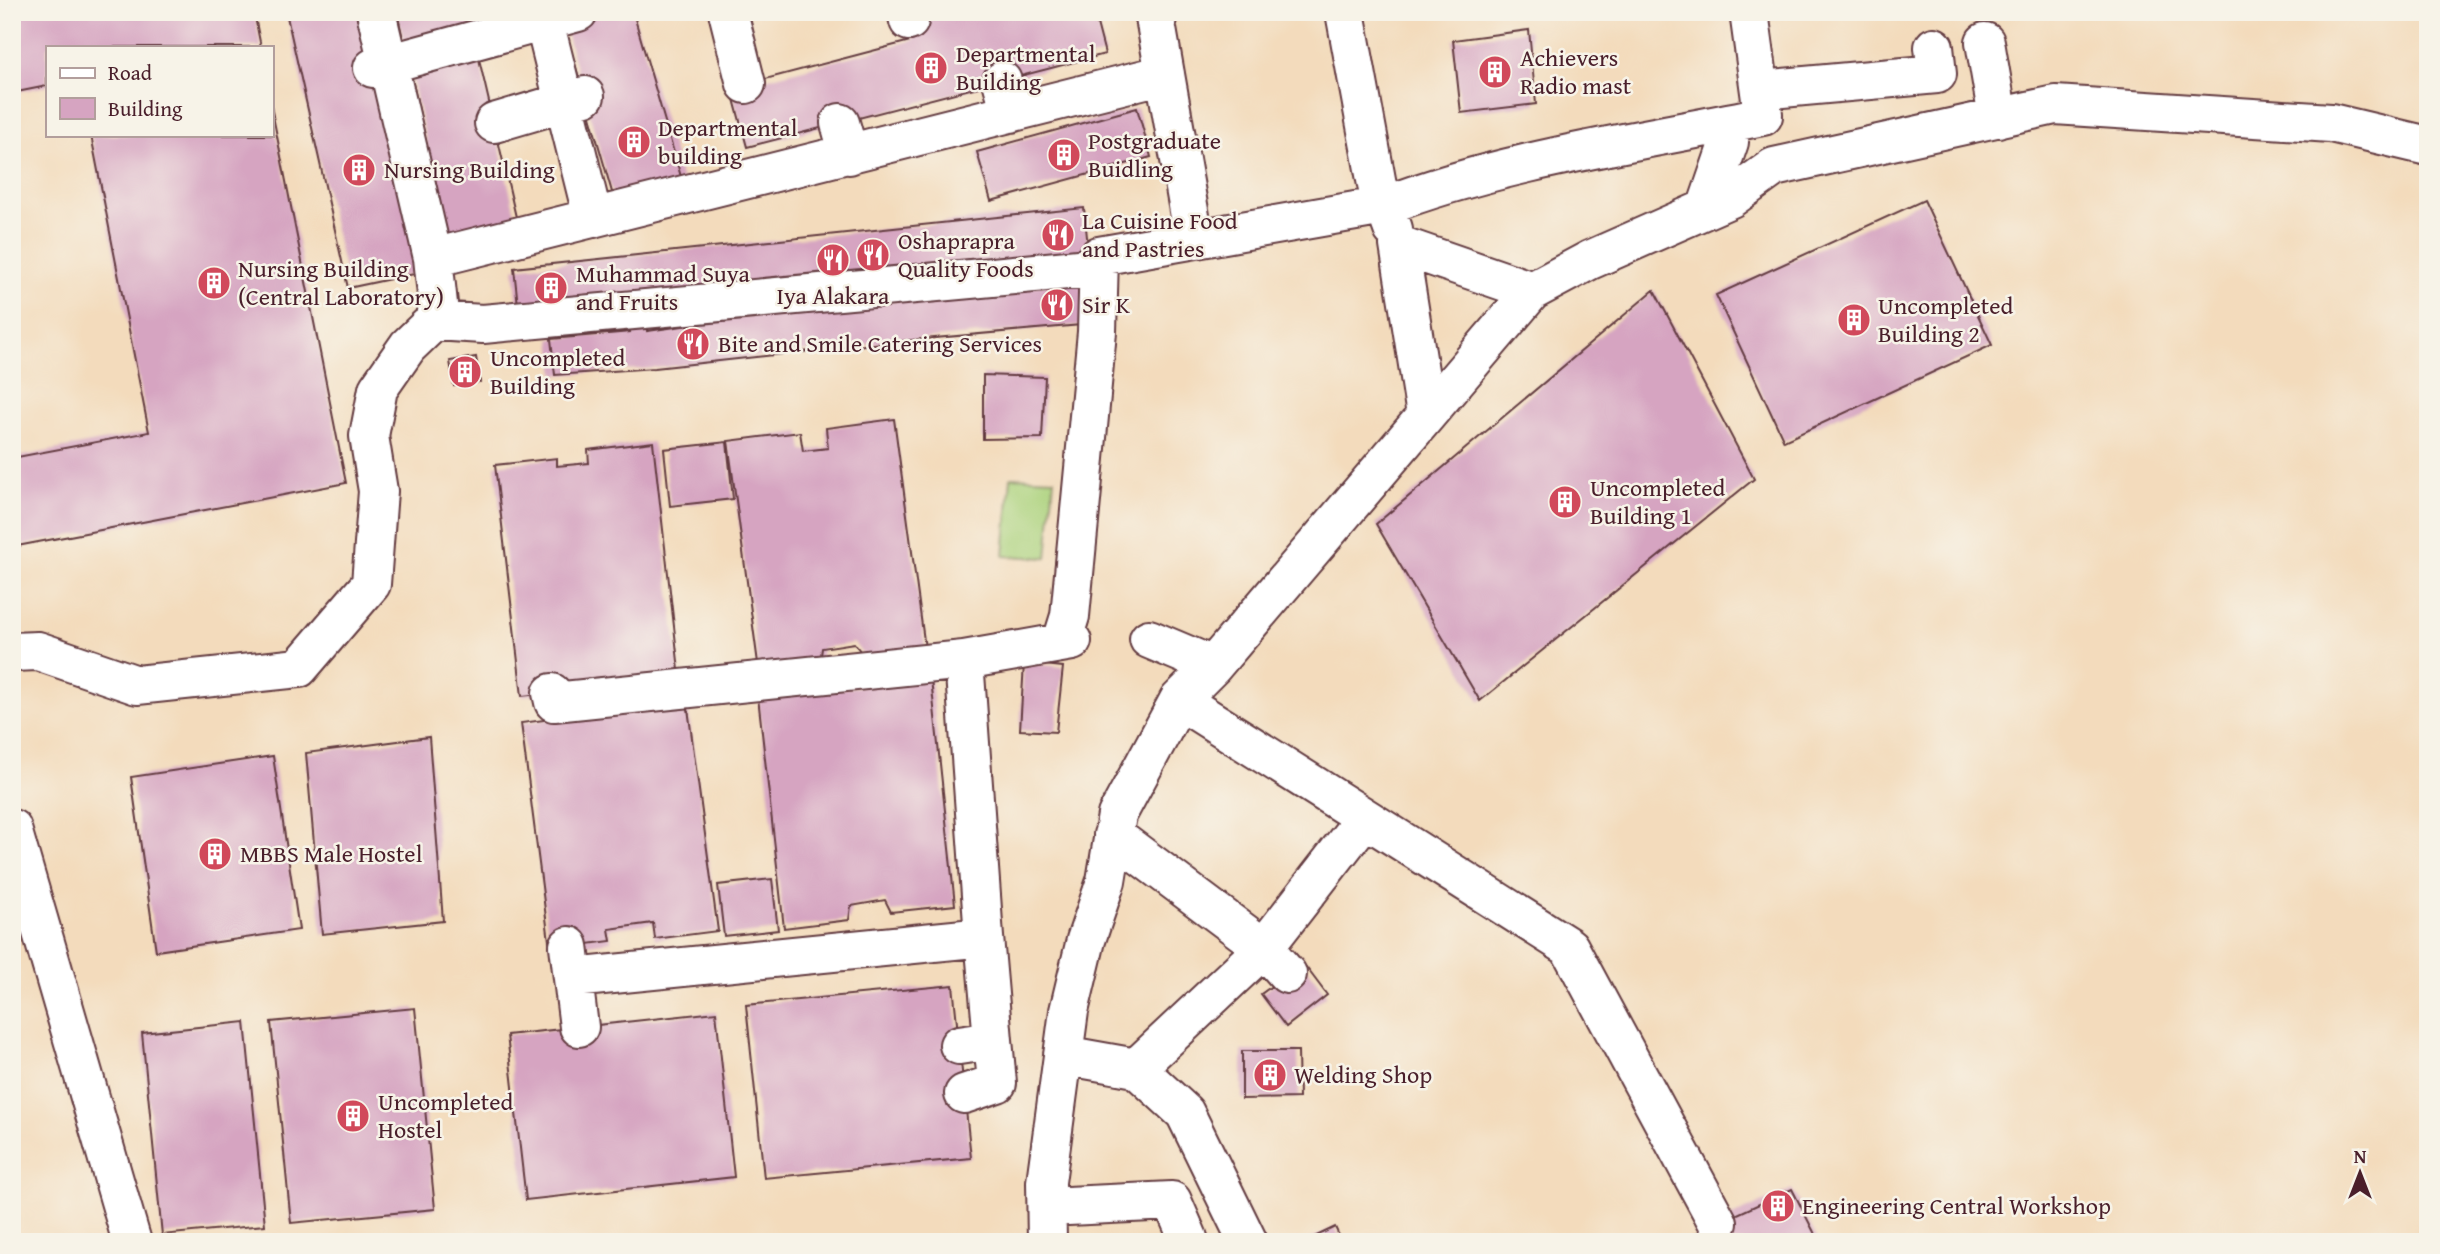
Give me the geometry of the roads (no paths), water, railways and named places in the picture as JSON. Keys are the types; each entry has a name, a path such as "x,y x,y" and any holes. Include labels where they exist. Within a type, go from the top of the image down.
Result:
{"street":[{"path":"12,652 38,651 137,685 299,668 371,584 378,491 369,436 378,389 408,346 434,321 438,304 433,258 380,66 376,12"},
{"path":"728,12 746,84"},
{"path":"1154,12 1194,239"},
{"path":"1345,12 1352,118 1399,246 1426,415"},
{"path":"1749,12 1751,109 1774,167"},
{"path":"380,66 536,20 574,99 593,218"},
{"path":"1985,42 1998,118"},
{"path":"434,321 484,324 1089,268 1099,256 1384,206 1421,191 1751,109 1937,74 1934,47"},
{"path":"433,258 593,218 844,139 1007,97 1165,74"},
{"path":"494,122 574,99"},
{"path":"1188,1238 1172,1201 1047,1224 1046,1182 1069,1011 1086,940 1106,881 1116,816 1179,700 1213,666 1532,291 1590,260 1731,198 1774,167 2055,105 2331,123 2418,143"},
{"path":"1706,209 1728,142 1751,109"},
{"path":"1399,246 1532,291"},
{"path":"552,693 554,702 648,687 793,675 897,660 964,660 1067,641 1097,332 1099,256"},
{"path":"1149,639 1213,666"},
{"path":"964,660 984,937 976,1042 998,1083 964,1094"},
{"path":"1179,700 1569,947 1718,1223"},
{"path":"1136,1068 1276,961 1365,818"},
{"path":"12,829 132,1242"},
{"path":"1113,835 1276,961"},
{"path":"579,1027 571,962 847,936 894,929 984,937"},
{"path":"1063,1055 1136,1068 1185,1113 1248,1242"}],"place":[{"name":"Departmental Building","path":"931,68"},
{"name":"Achievers Radio mast","path":"1495,72"},
{"name":"Departmental building","path":"634,142"},
{"name":"Postgraduate Buidling","path":"1064,155"},
{"name":"Nursing Building","path":"359,170"},
{"name":"La Cuisine Food and Pastries","path":"1058,235"},
{"name":"Oshaprapra Quality Foods","path":"873,255"},
{"name":"Iya Alakara","path":"833,260"},
{"name":"Nursing Building (Central Laboratory)","path":"214,283"},
{"name":"Muhammad Suya and Fruits","path":"551,288"},
{"name":"Sir K","path":"1057,305"},
{"name":"Uncompleted Building 2","path":"1854,320"},
{"name":"Bite and Smile Catering Services","path":"693,344"},
{"name":"Uncompleted Building","path":"465,372"},
{"name":"Uncompleted Building 1","path":"1565,502"},
{"name":"MBBS Male Hostel","path":"215,854"},
{"name":"Welding Shop","path":"1270,1075"},
{"name":"Uncompleted Hostel","path":"353,1116"},
{"name":"Engineering Central Workshop","path":"1778,1206"}]}
